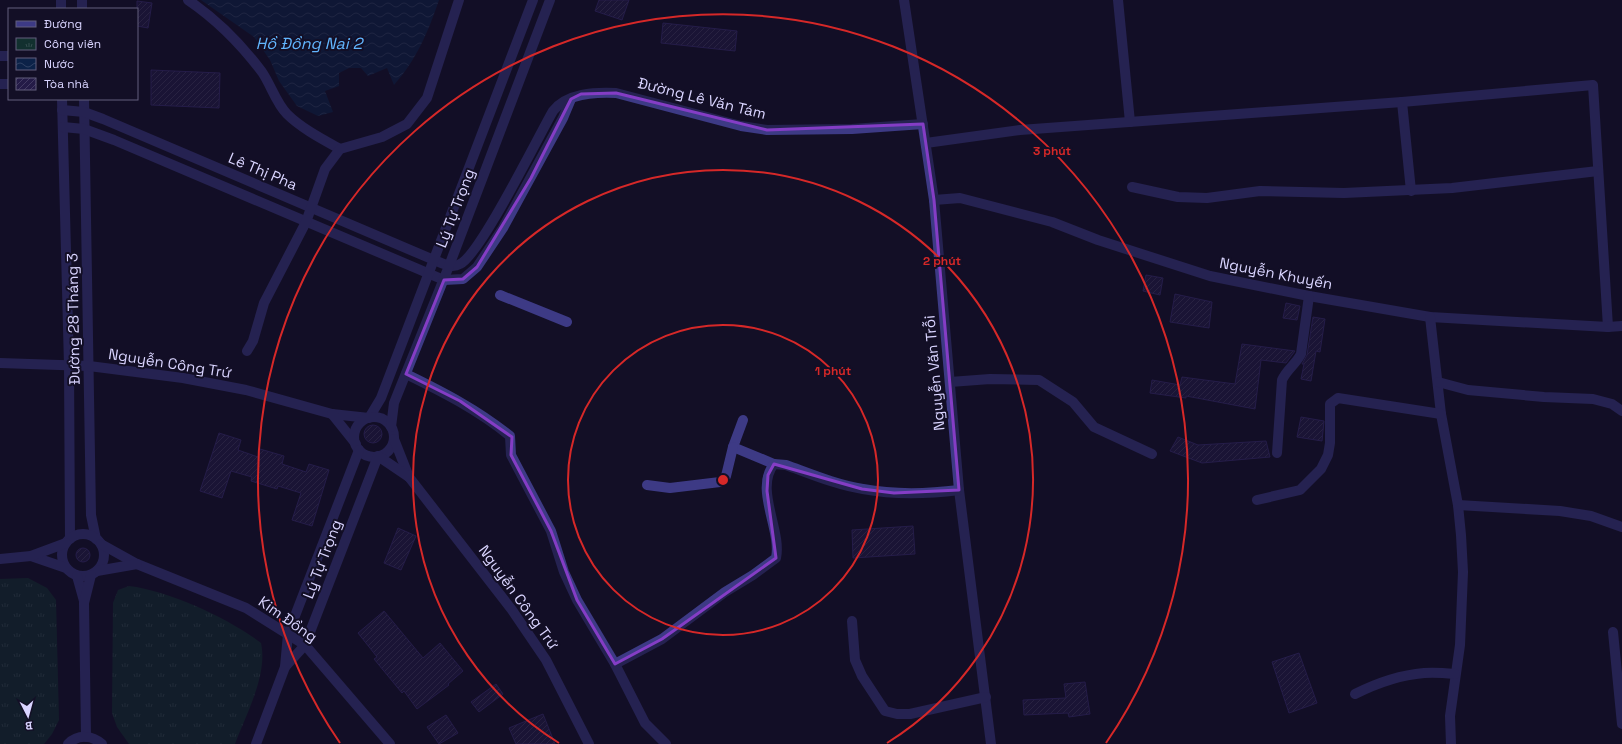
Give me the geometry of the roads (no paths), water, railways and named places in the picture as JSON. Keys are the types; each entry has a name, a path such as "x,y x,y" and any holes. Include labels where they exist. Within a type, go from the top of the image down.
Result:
{"street":[{"path":"188,0 203,10 231,36 262,72 286,113 318,137 340,149"},
{"path":"247,351 253,341 264,304 306,222 310,207 325,169 340,149 382,137 407,124 427,98 459,0"},
{"name":"Lý Tự Trọng","path":"369,418 380,398 533,0"},
{"name":"Lý Tự Trọng","path":"391,426 394,404 444,280 550,0"},
{"name":"Nguyễn Văn Trỗi","path":"904,0 934,200 959,490 991,744"},
{"path":"1118,0 1130,122"},
{"path":"926,143 1020,130 1402,102 1592,85 1608,327"},
{"name":"Đường Lê Văn Tám","path":"449,266 461,264 469,258 491,224 553,111 557,106 581,94 596,92 616,93 740,126 767,130 852,129 923,124"},
{"path":"63,127 84,129 444,280 463,279 477,267 503,228 564,118 571,99"},
{"name":"Đường 28 Tháng 3","path":"62,100 69,365 68,541"},
{"name":"Đường 28 Tháng 3","path":"84,100 91,515 99,541"},
{"path":"1402,102 1411,191"},
{"name":"Lê Thị Pha","path":"62,110 84,112 137,132 449,266"},
{"path":"1132,187 1178,197 1207,198 1260,191 1344,193 1411,191 1452,188 1598,171"},
{"name":"Nguyễn Khuyến","path":"934,200 960,198 1052,222 1098,240 1210,276 1309,296 1430,317 1608,327 1622,326"},
{"path":"500,295 567,322"},
{"path":"1277,453 1282,380 1287,370 1297,362 1301,354 1309,296"},
{"path":"1430,317 1441,414 1458,505 1463,572 1460,645 1450,716 1452,744"},
{"name":"Nguyễn Công Trứ","path":"0,364 89,366 194,380 246,390 332,414 369,418"},
{"path":"406,374 460,401 485,416 510,436 510,455 551,531 564,572 577,600 615,664 645,723 666,744"},
{"path":"950,382 1039,380 1073,402 1094,427 1152,454"},
{"path":"1438,382 1468,390 1544,397 1593,399 1612,404 1622,411"},
{"path":"1257,500 1300,490 1321,469 1328,455 1330,442 1330,404 1338,398 1441,414"},
{"path":"332,414 358,447 365,454 378,456 389,450 394,439 391,426 381,418 369,418 362,421 355,431 358,447"},
{"path":"647,486 670,488 720,482 726,476 733,446 743,420"},
{"name":"Nguyễn Công Trứ","path":"394,439 409,477 507,604 546,660 589,744"},
{"path":"733,446 774,464 786,465 862,489 894,493 932,493 959,490"},
{"name":"Lý Tự Trọng","path":"256,744 285,667 288,634 358,447"},
{"name":"Lý Tự Trọng","path":"285,667 305,645 378,456"},
{"name":"Nguyễn Công Trứ","path":"378,456 409,477"},
{"path":"615,664 662,639 725,592 753,575 776,558 776,542 767,491 768,475 774,464"},
{"path":"1458,505 1560,511 1591,516 1622,527"},
{"path":"0,559 31,556 82,534 99,541 104,558 102,565 94,573 84,602"},
{"path":"66,568 62,556 68,541"},
{"name":"Kim Đồng","path":"99,541 137,564 246,608 305,645 390,744"},
{"path":"31,556 66,568 77,576 84,602 86,736"},
{"path":"77,576 137,564"},
{"path":"852,621 855,660 862,676 885,711 897,714 910,714 986,697"},
{"path":"1613,632 1622,724"},
{"path":"1355,694 1373,685 1424,672 1455,674"},
{"path":"68,744 78,738 86,736 94,738 102,744"}],"water":[{"name":"Hồ Đồng Nai 2","path":"201,0 439,0 421,45 409,65 394,85 387,68 368,76 361,68 349,68 339,73 339,86 325,91 333,112 318,116 297,106 279,81 270,60 254,37"}]}
